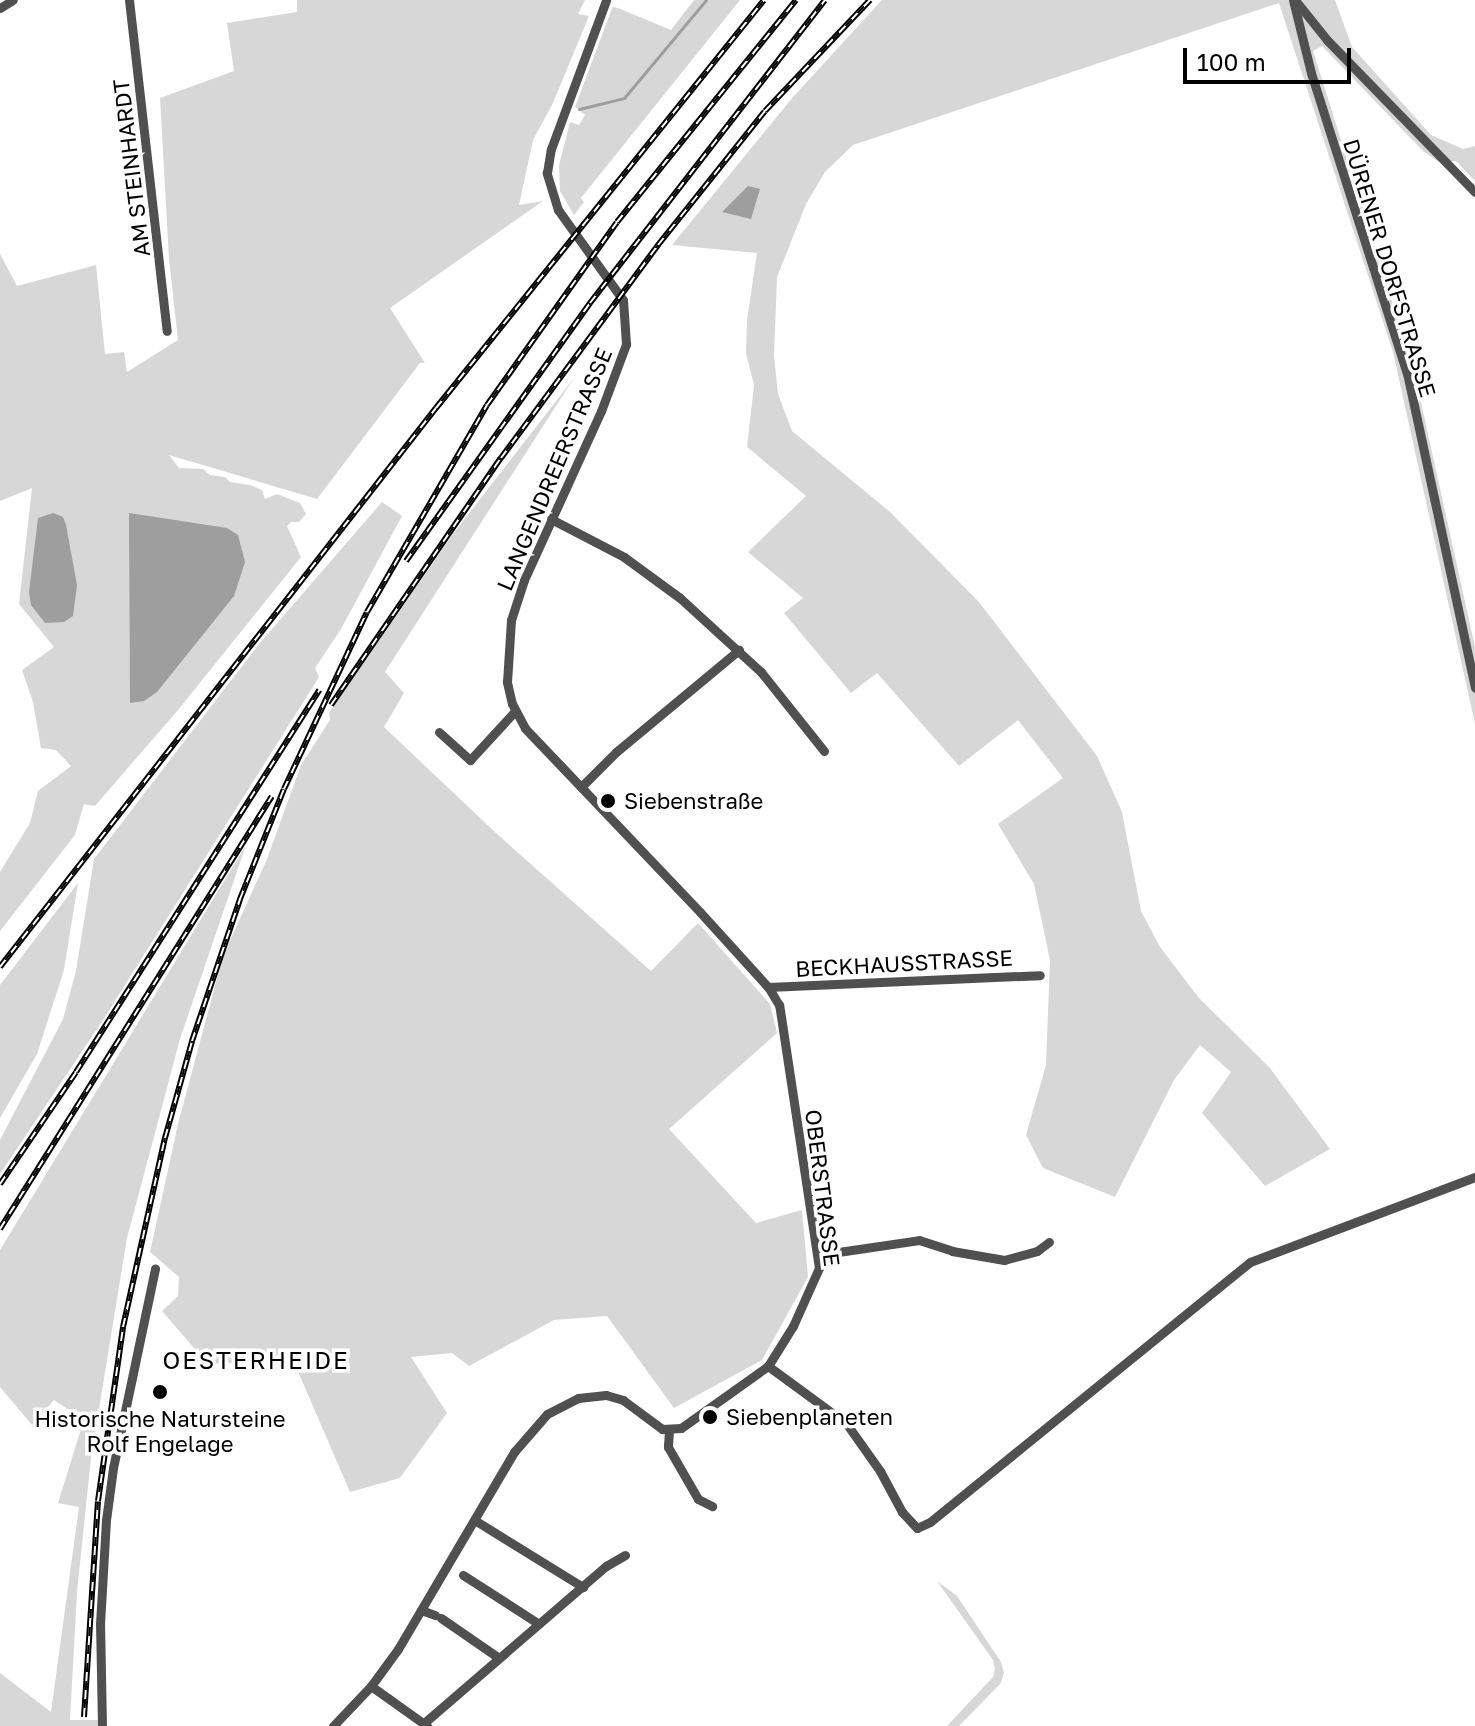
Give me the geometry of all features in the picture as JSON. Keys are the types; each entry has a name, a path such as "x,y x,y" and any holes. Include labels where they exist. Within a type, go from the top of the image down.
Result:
{"street":[{"path":"0,8 13,0"},
{"name":"AM STEINHARDT","path":"129,0 167,331"},
{"name":"LANGENDREERSTRASSE","path":"606,0 551,149 547,173 558,210 623,300 626,344 601,411 524,580 511,620 506,661 515,711 525,728 700,912"},
{"path":"1294,0 1327,40 1475,192"},
{"name":"DÜRENER DORFSTRASSE","path":"1294,0 1311,73 1407,373 1475,688"},
{"path":"551,519 624,557 680,598 739,650 824,751"},
{"path":"581,787 739,650"},
{"path":"439,732 470,760 515,711"},
{"name":"OBERSTRASSE","path":"669,1431 681,1428 768,1366 816,1282 818,1255 779,1005 768,987 700,912"},
{"name":"BECKHAUSSTRASSE","path":"768,987 1040,975"},
{"path":"768,1366 846,1423 880,1471 902,1512 917,1528 930,1522 1263,1254 1475,1177"},
{"path":"818,1255 919,1240 952,1251 1004,1260 1037,1251 1049,1242"},
{"path":"102,1726 100,1624 106,1520 113,1468 155,1268"},
{"path":"333,1726 371,1686 421,1610 529,1431 561,1405 592,1394 623,1400 669,1431 668,1447 698,1499 712,1506"},
{"path":"476,1521 583,1587"},
{"path":"371,1686 426,1725 499,1658 625,1555"},
{"path":"463,1575 539,1624"},
{"path":"421,1610 438,1617 499,1658"}],"shaded area":[{"path":"297,0 585,0 578,14 589,16 553,103 533,140 519,205 543,201 390,308 425,363 420,363 317,499 169,455 179,468 203,469 230,482 250,485 262,490 265,499 277,494 300,503 306,514 299,522 291,522 287,526 301,557 178,710 95,806 84,804 75,835 0,931 0,872 30,823 38,791 71,766 56,750 41,748 33,702 22,670 54,647 19,604 32,488 0,501 0,254 17,286 96,265 105,354 124,352 127,372 178,340 169,259 160,98 234,71 227,23 297,12"},
{"path":"694,0 740,0 581,198 584,202 574,215 560,191 559,165 570,122 579,125 585,115 575,107 613,7 671,30"},
{"path":"882,0 1335,0 1352,47 1431,135 1463,149 1475,146 1475,181 1456,161 1439,162 1423,151 1322,46 1313,51 1415,375 1475,647 1475,724 1393,352 1279,3 853,145 825,172 806,204 777,277 774,356 778,394 792,431 890,512 979,602 1097,756 1122,812 1141,911 1160,947 1199,998 1269,1067 1330,1149 1265,1186 1202,1113 1231,1072 1200,1045 1174,1080 1115,1197 1043,1168 1026,1135 1046,1065 1050,960 1034,884 998,824 1063,778 1018,720 959,766 877,673 851,693 784,613 803,598 748,552 806,496 747,447 754,385 746,353 747,320 757,253 672,245 793,97"},
{"path":"748,186 760,189 751,219 722,212"},
{"path":"574,378 385,672 404,693 384,727 496,833 651,971 698,923 770,1004 777,1033 669,1129 756,1223 802,1210 808,1277 762,1360 674,1408 607,1316 554,1320 469,1366 452,1353 411,1357 447,1413 400,1478 350,1492 293,1360 208,1364 162,1311 178,1296 179,1277 150,1252 178,1124 223,956 267,859 301,765 330,720 329,713 453,534"},
{"path":"382,502 402,516 341,629 315,668 319,677 103,1020 0,1174 0,1140 63,1019 76,971 94,859 259,644"},
{"path":"53,513 63,517 66,525 77,585 73,616 64,622 45,623 31,605 29,592 38,518"},
{"path":"129,513 227,528 238,535 245,562 234,596 157,692 144,701 130,703"},
{"path":"246,845 180,1039 127,1238 91,1458 77,1592 70,1720 98,1720 98,1726 0,1726 0,1673 51,1712 79,1507 58,1503 81,1429 75,1414 54,1400 32,1425 0,1387 0,1250"},
{"path":"78,883 64,970 37,1054 0,1118 0,985"},
{"path":"937,1581 957,1596 1001,1662 1004,1673 1001,1683 959,1726 947,1726 993,1677 995,1669 993,1660"}],"waterway":[{"path":"579,109 624,98 706,0"}],"railway":[{"path":"0,967 436,408 764,0"},
{"path":"84,1717 98,1501 123,1327 165,1138 192,1041 240,899 284,789 367,612 487,405 617,222 796,0"},
{"path":"406,561 590,303 825,0"},
{"path":"331,705 501,458 658,245 765,111 870,0"},
{"path":"0,1184 76,1072 319,690"},
{"path":"0,1229 272,796"}],"place":[{"name":"Siebenstraße","path":"608,801"},
{"name":"Historische Natursteine Rolf Engelage","path":"160,1392"},
{"name":"Siebenplaneten","path":"710,1417"}],"district":[{"name":"OESTERHEIDE","path":"256,1360"}]}
